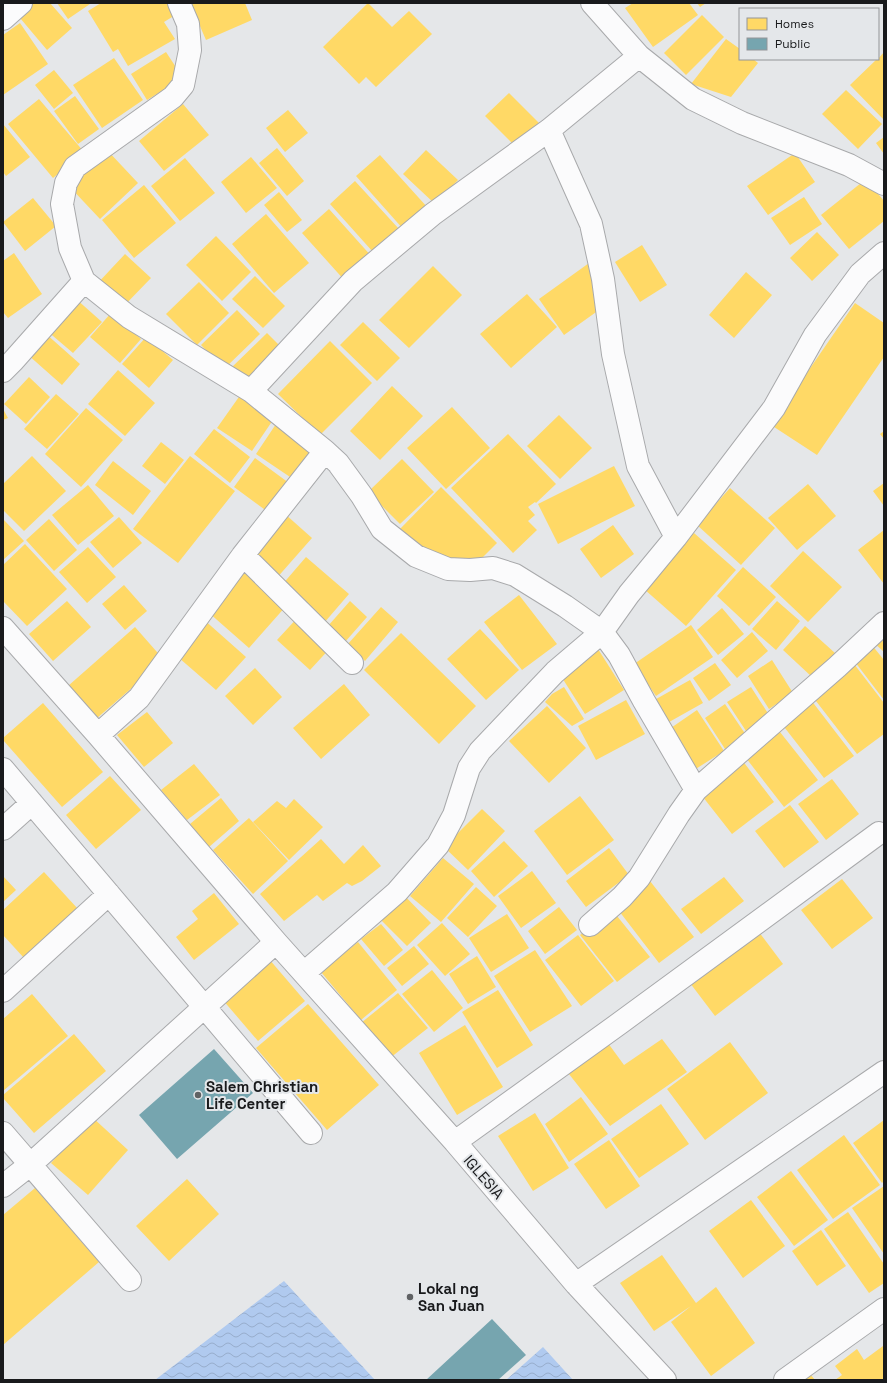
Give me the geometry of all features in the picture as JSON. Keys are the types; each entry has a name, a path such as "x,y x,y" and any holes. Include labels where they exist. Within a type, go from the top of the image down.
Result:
{"street":[{"path":"3,19 21,3"},
{"path":"179,3 188,24 190,50 183,85 173,97 75,167 66,183 62,204 70,248 84,281 129,317 251,391 325,451 342,468 362,496 382,529 416,556 448,569 470,570 493,568 515,575 565,606 602,632 619,655 696,790"},
{"path":"592,3 639,56 692,99 742,123 849,165 884,184"},
{"path":"251,391 353,281 433,214 549,130 639,56"},
{"path":"549,130 591,224 603,279 613,354 638,466 676,537"},
{"path":"304,973 397,892 438,845 454,815 469,768 480,751 555,672 602,632 629,594 676,537 774,408 815,335 860,274 884,253"},
{"path":"3,371 14,361 84,281"},
{"path":"98,735 139,698 243,555 325,451"},
{"path":"243,555 352,663"},
{"path":"590,925 622,897 639,878 679,814 696,790 831,672 884,623"},
{"name":"IGLESIA","path":"3,628 98,735 276,942 455,1142 576,1284 665,1380"},
{"path":"3,769 311,1133"},
{"path":"3,829 32,803"},
{"path":"455,1142 879,833"},
{"path":"3,991 109,894"},
{"path":"3,1186 31,1164 276,942"},
{"path":"576,1284 884,1072"},
{"path":"3,1133 130,1280"},
{"path":"785,1380 884,1309"}],"water":[{"path":"284,1281 375,1380 155,1380"},
{"path":"543,1347 573,1380 506,1380"}],"building: Homes":[{"path":"25,3 50,3 72,28 47,50 15,12"},
{"path":"57,3 89,3 90,4 68,19"},
{"path":"101,3 170,3 177,14 164,22 175,39 128,66 118,49 113,52 88,11"},
{"path":"190,3 245,3 252,20 206,40"},
{"path":"368,3 392,27 409,11 432,34 376,87 366,77 359,84 323,47"},
{"path":"633,3 689,3 698,15 653,47 625,8"},
{"path":"697,3 706,3 700,7"},
{"path":"702,15 724,37 686,75 664,53"},
{"path":"20,23 48,64 3,95 3,35"},
{"path":"726,39 739,48 739,60 754,60 758,63 731,97 691,84"},
{"path":"166,52 183,78 147,100 131,74"},
{"path":"884,52 884,120 850,85 876,60 879,60"},
{"path":"114,58 143,100 102,128 73,85"},
{"path":"54,70 73,93 54,109 35,85"},
{"path":"846,90 882,124 858,149 822,114"},
{"path":"509,93 540,124 516,147 485,116"},
{"path":"75,96 99,129 78,144 54,111"},
{"path":"39,99 84,152 53,178 8,124"},
{"path":"183,104 209,135 164,171 139,141"},
{"path":"288,110 308,133 285,152 266,128"},
{"path":"3,124 30,157 6,176 3,172"},
{"path":"884,137 884,154 876,143"},
{"path":"277,148 304,181 287,196 259,163"},
{"path":"107,150 138,183 100,219 68,185"},
{"path":"426,150 458,180 435,204 403,174"},
{"path":"795,153 815,182 768,215 747,186"},
{"path":"380,155 428,208 404,230 356,176"},
{"path":"251,157 277,188 246,213 221,182"},
{"path":"185,158 215,193 180,221 151,186"},
{"path":"866,179 884,201 884,221 849,249 821,215"},
{"path":"355,181 399,229 373,252 330,204"},
{"path":"144,185 176,223 134,258 102,220"},
{"path":"279,192 302,220 287,232 264,205"},
{"path":"804,197 822,224 790,245 771,218"},
{"path":"33,198 56,226 25,251 3,222"},
{"path":"329,209 373,258 346,282 302,233"},
{"path":"266,214 309,263 274,293 232,244"},
{"path":"817,232 839,255 812,281 790,258"},
{"path":"216,236 251,272 222,301 186,265"},
{"path":"642,245 667,285 640,302 615,262"},
{"path":"14,253 42,294 8,318 3,312 3,261"},
{"path":"125,254 151,278 121,309 96,285"},
{"path":"596,258 599,310 564,335 539,299"},
{"path":"433,266 462,295 409,348 379,320"},
{"path":"746,272 772,295 734,338 709,315"},
{"path":"255,276 285,306 263,328 232,299"},
{"path":"199,282 229,313 197,345 166,314"},
{"path":"527,294 557,327 511,368 480,334"},
{"path":"75,298 102,322 73,353 46,330"},
{"path":"855,303 884,323 884,357 817,455 771,425"},
{"path":"237,310 260,334 224,369 201,345"},
{"path":"111,313 141,339 120,363 90,337"},
{"path":"363,322 400,358 377,381 340,345"},
{"path":"45,333 80,364 62,385 27,354"},
{"path":"267,333 286,352 250,387 231,368"},
{"path":"146,337 173,360 149,388 122,364"},
{"path":"330,341 372,383 320,435 278,394"},
{"path":"118,370 155,403 125,436 88,404"},
{"path":"29,377 50,397 26,424 4,404"},
{"path":"392,386 423,416 380,460 350,431"},
{"path":"56,394 79,414 47,449 24,429"},
{"path":"241,394 275,417 252,451 217,428"},
{"path":"452,407 490,448 446,489 407,448"},
{"path":"86,408 123,440 81,487 45,454"},
{"path":"3,409 8,418 3,420"},
{"path":"559,415 592,448 560,479 527,446"},
{"path":"278,421 315,446 293,479 256,454"},
{"path":"214,429 250,457 230,483 194,454"},
{"path":"884,431 884,439 880,434"},
{"path":"508,434 556,484 536,503 535,502 528,507 535,515 528,521 537,530 513,553 451,488"},
{"path":"161,442 184,460 165,484 142,466"},
{"path":"32,456 66,491 24,531 3,510 3,484"},
{"path":"190,456 235,491 178,563 133,529"},
{"path":"255,458 289,483 268,512 234,487"},
{"path":"402,459 434,492 400,524 368,492"},
{"path":"113,461 151,491 133,515 95,485"},
{"path":"614,466 635,506 558,544 538,504"},
{"path":"884,483 884,506 873,491"},
{"path":"808,484 836,516 797,550 768,518"},
{"path":"88,485 114,516 78,545 52,515"},
{"path":"441,487 497,543 475,565 445,564 400,529"},
{"path":"730,488 775,528 741,565 697,525"},
{"path":"285,514 312,538 275,580 249,556"},
{"path":"119,517 142,543 113,568 90,542"},
{"path":"3,519 24,541 3,560"},
{"path":"49,519 77,550 54,571 26,540"},
{"path":"613,525 634,554 601,578 580,549"},
{"path":"884,530 884,584 858,550"},
{"path":"694,533 736,570 686,626 644,589"},
{"path":"25,544 67,589 27,626 3,601 3,565"},
{"path":"88,547 116,577 87,603 59,572"},
{"path":"803,551 842,587 808,622 770,586"},
{"path":"306,557 349,594 324,623 281,586"},
{"path":"242,566 287,605 249,648 208,612"},
{"path":"743,567 776,597 749,626 717,596"},
{"path":"124,585 147,611 125,630 102,604"},
{"path":"519,595 557,644 522,670 484,622"},
{"path":"67,601 91,627 53,661 29,634"},
{"path":"350,601 367,617 345,642 328,626"},
{"path":"777,601 800,621 776,650 752,629"},
{"path":"381,607 398,622 365,661 347,645"},
{"path":"722,608 744,634 718,655 697,630"},
{"path":"300,615 333,645 310,670 277,640"},
{"path":"202,618 246,657 216,690 171,651"},
{"path":"691,625 713,657 656,696 634,664"},
{"path":"805,626 835,653 812,677 783,650"},
{"path":"135,627 164,660 96,719 68,686"},
{"path":"480,629 519,670 486,700 447,659"},
{"path":"884,631 884,652 873,642"},
{"path":"752,632 768,651 737,678 721,660"},
{"path":"401,633 476,706 439,744 364,670"},
{"path":"871,644 884,660 884,700 852,658"},
{"path":"598,649 624,690 585,714 559,673"},
{"path":"772,660 793,693 769,709 748,676"},
{"path":"851,660 884,703 884,734 857,754 809,692"},
{"path":"715,663 731,685 709,701 693,678"},
{"path":"255,668 282,697 253,725 225,696"},
{"path":"690,680 703,703 662,726 649,703"},
{"path":"344,684 370,715 321,759 293,728"},
{"path":"564,687 584,719 572,726 545,702 552,694"},
{"path":"751,687 769,715 746,731 727,702"},
{"path":"626,700 645,734 596,760 578,726"},
{"path":"811,700 854,756 824,778 781,723"},
{"path":"43,703 103,772 62,807 3,740 3,738"},
{"path":"725,704 746,735 725,749 705,718"},
{"path":"547,706 586,748 549,783 509,741"},
{"path":"697,710 724,751 691,772 665,732"},
{"path":"147,712 173,743 144,767 117,735"},
{"path":"780,732 818,780 784,807 746,758"},
{"path":"742,760 774,802 732,834 699,792"},
{"path":"194,764 220,795 187,820 161,790"},
{"path":"110,776 141,810 96,849 66,815"},
{"path":"832,779 859,814 826,840 798,804"},
{"path":"580,796 614,840 567,875 534,831"},
{"path":"221,798 239,821 209,847 190,824"},
{"path":"294,799 323,827 289,860 253,822 277,801 286,808"},
{"path":"790,805 819,842 784,868 755,831"},
{"path":"482,809 505,831 468,870 444,847"},
{"path":"249,818 288,861 253,894 213,850"},
{"path":"321,839 344,864 363,845 381,866 362,881 352,886 347,883 323,901 317,895 284,921 260,894"},
{"path":"504,841 528,866 494,897 471,871"},
{"path":"609,848 629,875 586,907 566,881"},
{"path":"443,858 474,884 441,922 410,896"},
{"path":"532,871 556,903 521,928 498,896"},
{"path":"44,872 78,909 24,958 3,935 3,910"},
{"path":"3,876 16,890 3,902"},
{"path":"724,877 744,901 701,934 681,909"},
{"path":"842,879 873,918 832,949 801,910"},
{"path":"650,881 694,937 659,963 616,907"},
{"path":"476,887 497,906 468,937 447,918"},
{"path":"401,892 431,923 407,946 377,916"},
{"path":"214,893 239,924 194,960 176,937 198,919 192,911"},
{"path":"559,907 577,930 545,954 528,931"},
{"path":"613,911 650,957 617,982 580,935"},
{"path":"507,914 529,948 491,972 469,938"},
{"path":"442,923 470,954 445,976 417,945"},
{"path":"381,924 403,950 384,966 361,939"},
{"path":"759,932 783,964 715,1016 690,983"},
{"path":"578,935 614,981 581,1006 545,960"},
{"path":"358,942 397,990 361,1020 321,972"},
{"path":"414,946 429,964 402,986 387,968"},
{"path":"535,950 572,1006 530,1032 494,976"},
{"path":"477,956 496,987 468,1004 449,974"},
{"path":"269,959 305,1001 258,1041 222,999"},
{"path":"432,970 463,1008 434,1032 402,994"},
{"path":"498,990 533,1045 497,1068 462,1012"},
{"path":"398,993 428,1028 390,1058 361,1023"},
{"path":"32,994 68,1036 3,1091 3,1019"},
{"path":"308,1004 379,1085 327,1130 256,1048"},
{"path":"465,1025 503,1087 457,1115 419,1053"},
{"path":"74,1034 106,1071 34,1133 3,1098 3,1095"},
{"path":"605,1039 624,1065 662,1039 687,1072 610,1126 565,1069"},
{"path":"730,1042 768,1093 705,1140 667,1089"},
{"path":"581,1097 608,1134 569,1162 545,1124"},
{"path":"661,1104 689,1144 639,1178 611,1139"},
{"path":"535,1113 569,1168 533,1191 498,1136"},
{"path":"92,1117 128,1150 88,1195 51,1163"},
{"path":"884,1120 884,1181 882,1183 853,1143"},
{"path":"844,1135 880,1185 833,1219 797,1170"},
{"path":"609,1140 640,1186 606,1209 574,1164"},
{"path":"791,1171 828,1220 794,1246 757,1197"},
{"path":"187,1179 219,1214 169,1261 136,1226"},
{"path":"884,1186 884,1254 852,1208"},
{"path":"35,1188 99,1262 3,1345 3,1215"},
{"path":"751,1200 785,1246 743,1278 709,1231"},
{"path":"848,1212 884,1264 884,1283 869,1293 824,1229"},
{"path":"821,1230 846,1266 817,1286 792,1251"},
{"path":"662,1255 696,1303 716,1287 755,1343 711,1376 671,1322 691,1306 654,1331 620,1283"},
{"path":"883,1346 884,1380 835,1380 842,1375 835,1366 857,1349 864,1360"},
{"path":"806,1369 815,1380 791,1380"}],"building: Public":[{"path":"214,1049 253,1093 177,1159 139,1115"},
{"path":"492,1319 526,1355 498,1380 426,1380"}],"place":[{"name":"Salem Christian Life Center","path":"198,1095"},
{"name":"Lokal ng San Juan","path":"410,1297"}]}
